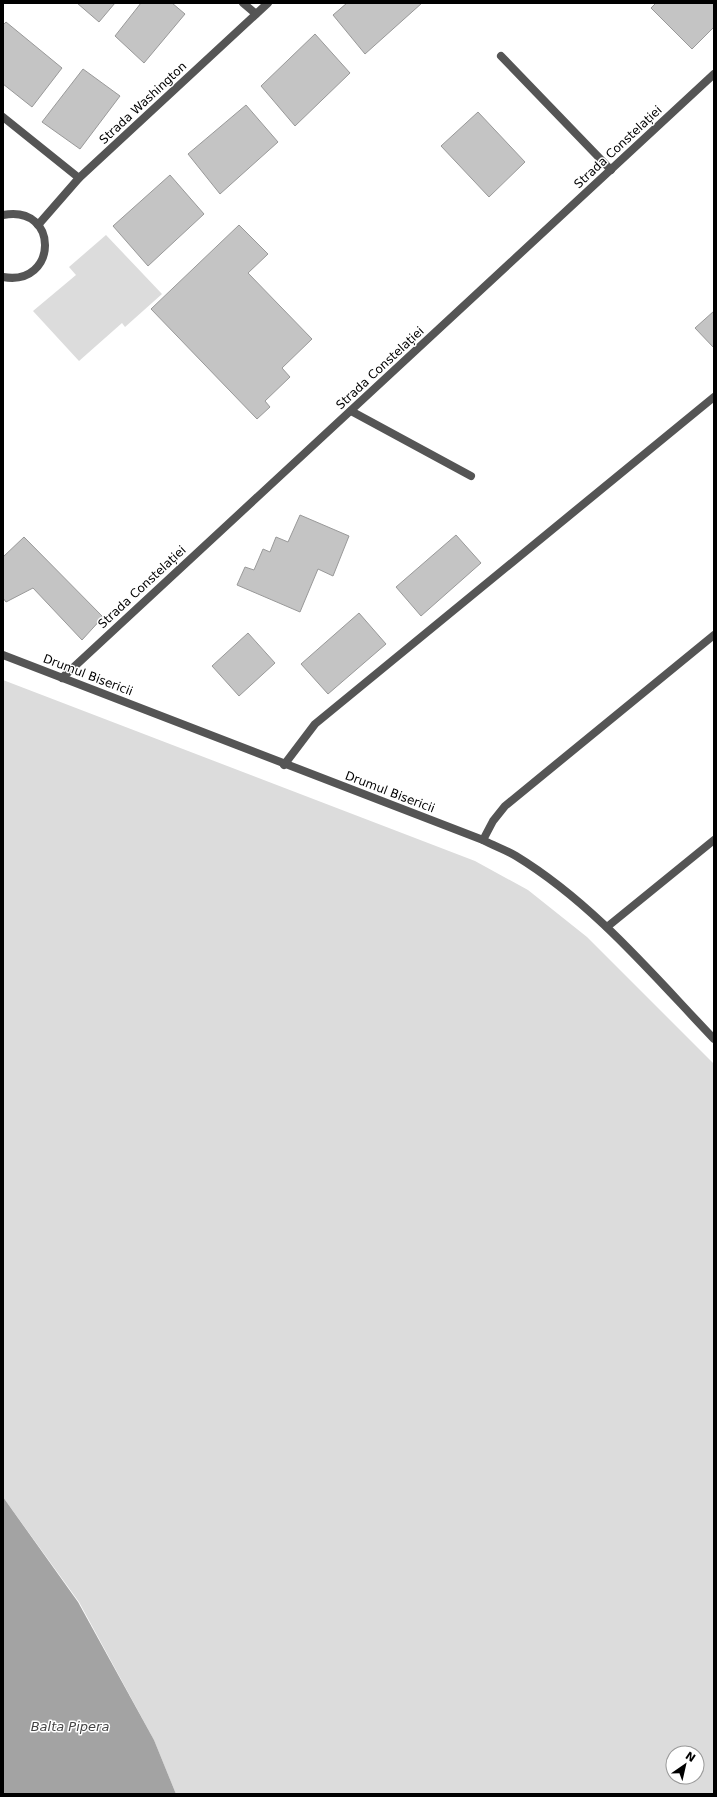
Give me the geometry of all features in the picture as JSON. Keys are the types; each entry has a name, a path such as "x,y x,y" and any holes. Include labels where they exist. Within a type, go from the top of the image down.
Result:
{"street":[{"path":"243,3 256,14"},
{"name":"Strada Washington","path":"38,225 79,178 268,3"},
{"path":"501,56 611,170"},
{"name":"Strada Constelației","path":"62,678 714,74"},
{"path":"3,117 79,178"},
{"path":"3,215 13,213 24,214 38,225 46,242 44,258 38,267 29,274 13,279 3,277"},
{"path":"284,765 315,724 714,397"},
{"path":"351,411 471,476"},
{"path":"483,840 493,821 505,806 714,635"},
{"name":"Drumul Bisericii","path":"3,655 284,765 483,840 515,855 562,888 607,927 714,1039"},
{"path":"607,927 714,840"}],"shaded area":[{"path":"106,235 162,294 125,327 122,323 79,361 33,311 76,275 69,267"},
{"path":"3,680 475,861 528,890 587,937 714,1064 714,1794 176,1794 154,1740 79,1602 3,1497"}],"water":[{"name":"Balta Pipera","path":"3,1497 78,1602 154,1740 176,1794 3,1794"}],"building":[{"path":"77,3 115,3 99,22"},
{"path":"141,3 172,3 185,14 144,63 115,36"},
{"path":"347,3 422,3 365,54 333,15"},
{"path":"656,3 714,3 714,27 692,49 651,8"},
{"path":"6,22 62,68 32,107 3,84 3,25"},
{"path":"315,34 350,73 295,126 261,86"},
{"path":"83,69 120,96 80,149 42,122"},
{"path":"246,105 278,142 220,194 188,154"},
{"path":"478,112 525,162 489,197 441,146"},
{"path":"170,175 204,214 148,266 113,226"},
{"path":"239,225 268,254 248,273 312,339 282,368 290,377 265,401 270,407 257,419 151,309"},
{"path":"714,311 714,348 695,328"},
{"path":"300,515 349,536 333,576 318,569 300,612 237,585 245,567 254,570 263,549 270,552 276,537 288,542"},
{"path":"456,535 481,563 421,616 396,587"},
{"path":"24,537 103,617 82,640 33,588 6,602 3,598 3,557"},
{"path":"359,613 386,644 328,694 301,664"},
{"path":"248,633 275,663 239,696 212,666"}]}
